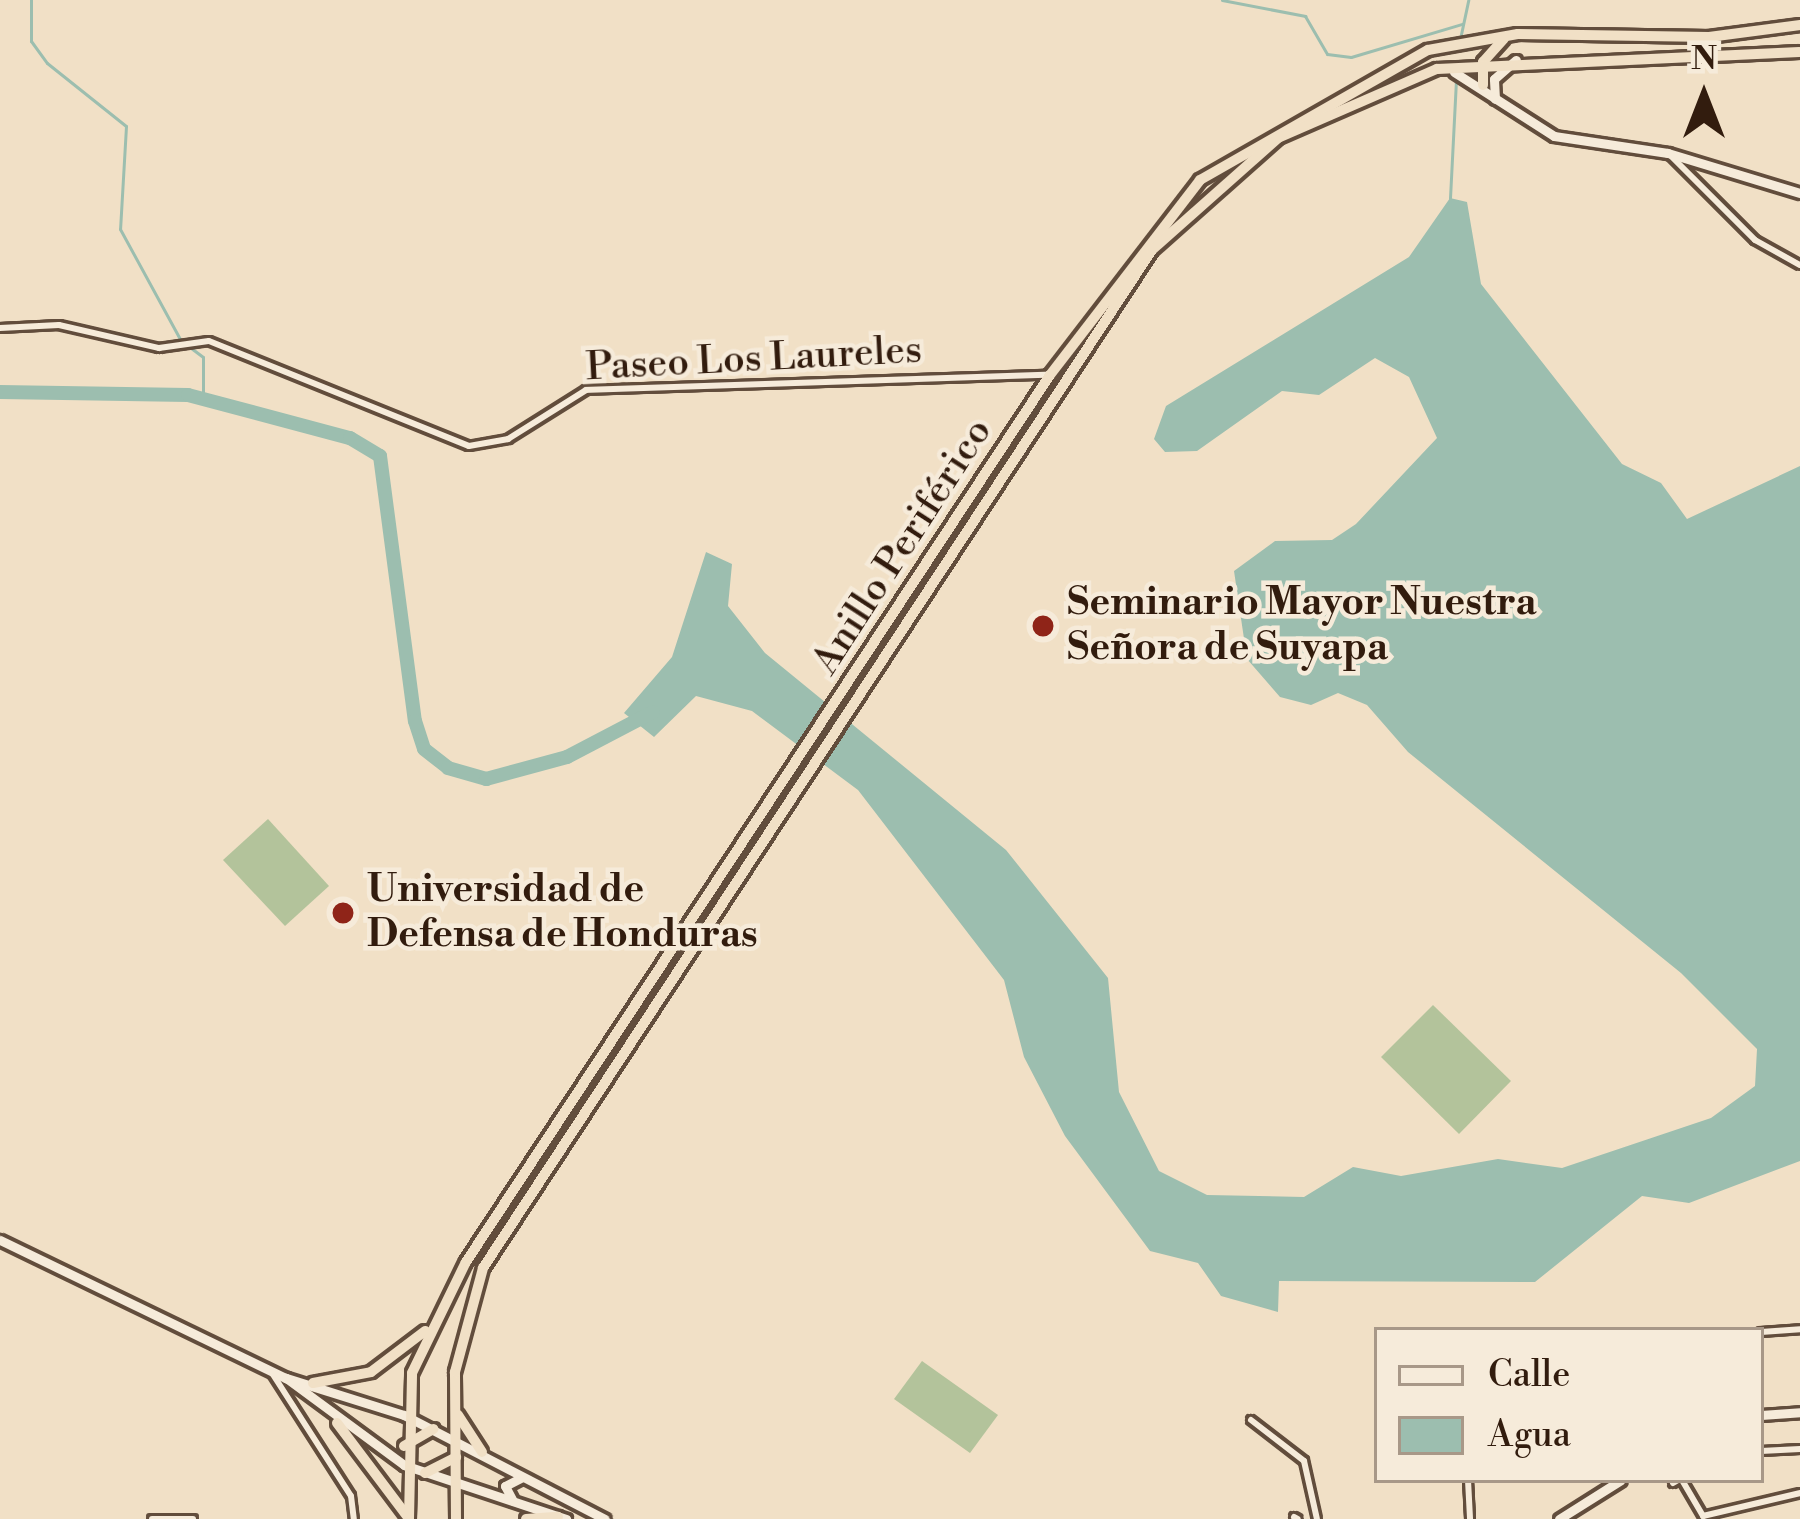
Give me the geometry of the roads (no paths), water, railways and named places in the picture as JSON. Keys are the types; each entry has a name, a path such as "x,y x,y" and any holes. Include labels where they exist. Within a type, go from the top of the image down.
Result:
{"highway":[{"name":"Anillo Periférico","path":"858,685 1050,375 1142,244 1234,153 1428,50 1518,34 1683,37 1800,26"},
{"path":"1483,85 1483,62 1518,34"},
{"path":"1675,64 1690,51 1683,37"},
{"name":"Anillo Periférico","path":"409,1519 404,1415 427,1329 1153,250 1209,188 1278,138 1437,69 1516,60 1675,64 1800,52"},
{"name":"Anillo Periférico","path":"456,1519 460,1332 483,1268 785,796"},
{"path":"313,1383 371,1372 427,1329"},
{"path":"456,1402 482,1452"},
{"path":"337,1423 409,1519"},
{"path":"404,1446 434,1430"},
{"path":"425,1473 456,1457"},
{"path":"526,1519 562,1518"}],"main road":[{"path":"1495,99 1494,79 1516,60"},
{"path":"1437,69 1483,85 1495,99 1554,136 1668,153 1800,193"},
{"path":"0,1242 20,1247 286,1378 337,1423 404,1465 562,1518"},
{"path":"286,1378 404,1415 605,1519"},
{"path":"1764,1415 1800,1412"},
{"path":"517,1505 506,1486 521,1478"},
{"path":"1549,1519 1605,1483"},
{"path":"1558,1519 1616,1483"}],"street":[{"path":"1668,153 1755,240 1800,265"},
{"name":"Paseo Los Laureles","path":"0,328 59,325 159,349 209,341 469,446 508,439 586,391 1050,375"},
{"path":"1764,1332 1800,1329"},
{"path":"271,1370 352,1496 354,1519"},
{"path":"1251,1420 1304,1461 1317,1519"},
{"path":"1764,1451 1800,1448"},
{"path":"1468,1483 1470,1519"},
{"path":"1679,1483 1704,1517 1800,1493"},
{"path":"152,1519 193,1519"}],"water":[{"path":"1450,198 1467,202 1481,284 1622,464 1661,483 1687,519 1800,466 1800,1161 1689,1203 1642,1196 1535,1282 1279,1281 1278,1312 1221,1296 1198,1263 1150,1251 1065,1136 1024,1057 1004,980 858,790 752,711 696,696 654,737 624,713 672,657 706,552 732,564 728,606 765,653 1006,850 1108,978 1119,1092 1159,1171 1207,1195 1304,1197 1353,1167 1401,1176 1498,1159 1562,1168 1711,1118 1755,1086 1757,1049 1681,973 1408,752 1367,705 1338,693 1311,705 1280,697 1247,659 1234,571 1275,541 1332,540 1356,524 1437,438 1409,377 1375,358 1319,395 1282,391 1197,451 1165,452 1154,439 1166,406 1409,257"}],"waterway":[{"path":"31,0 31,41 47,63 126,126 120,229 180,339"},
{"path":"1222,0 1305,16 1327,54 1351,57 1462,24"},
{"path":"1460,39 1468,0"},
{"path":"1450,198 1456,79"},
{"path":"187,345 203,357 203,399"},
{"path":"0,392 188,395 350,438 380,456 415,721 424,749 448,768 486,779 567,757 653,712"}],"place":[{"name":"Seminario Mayor Nuestra Señora de Suyapa","path":"1043,626"},
{"name":"Universidad de Defensa de Honduras","path":"343,913"}]}
